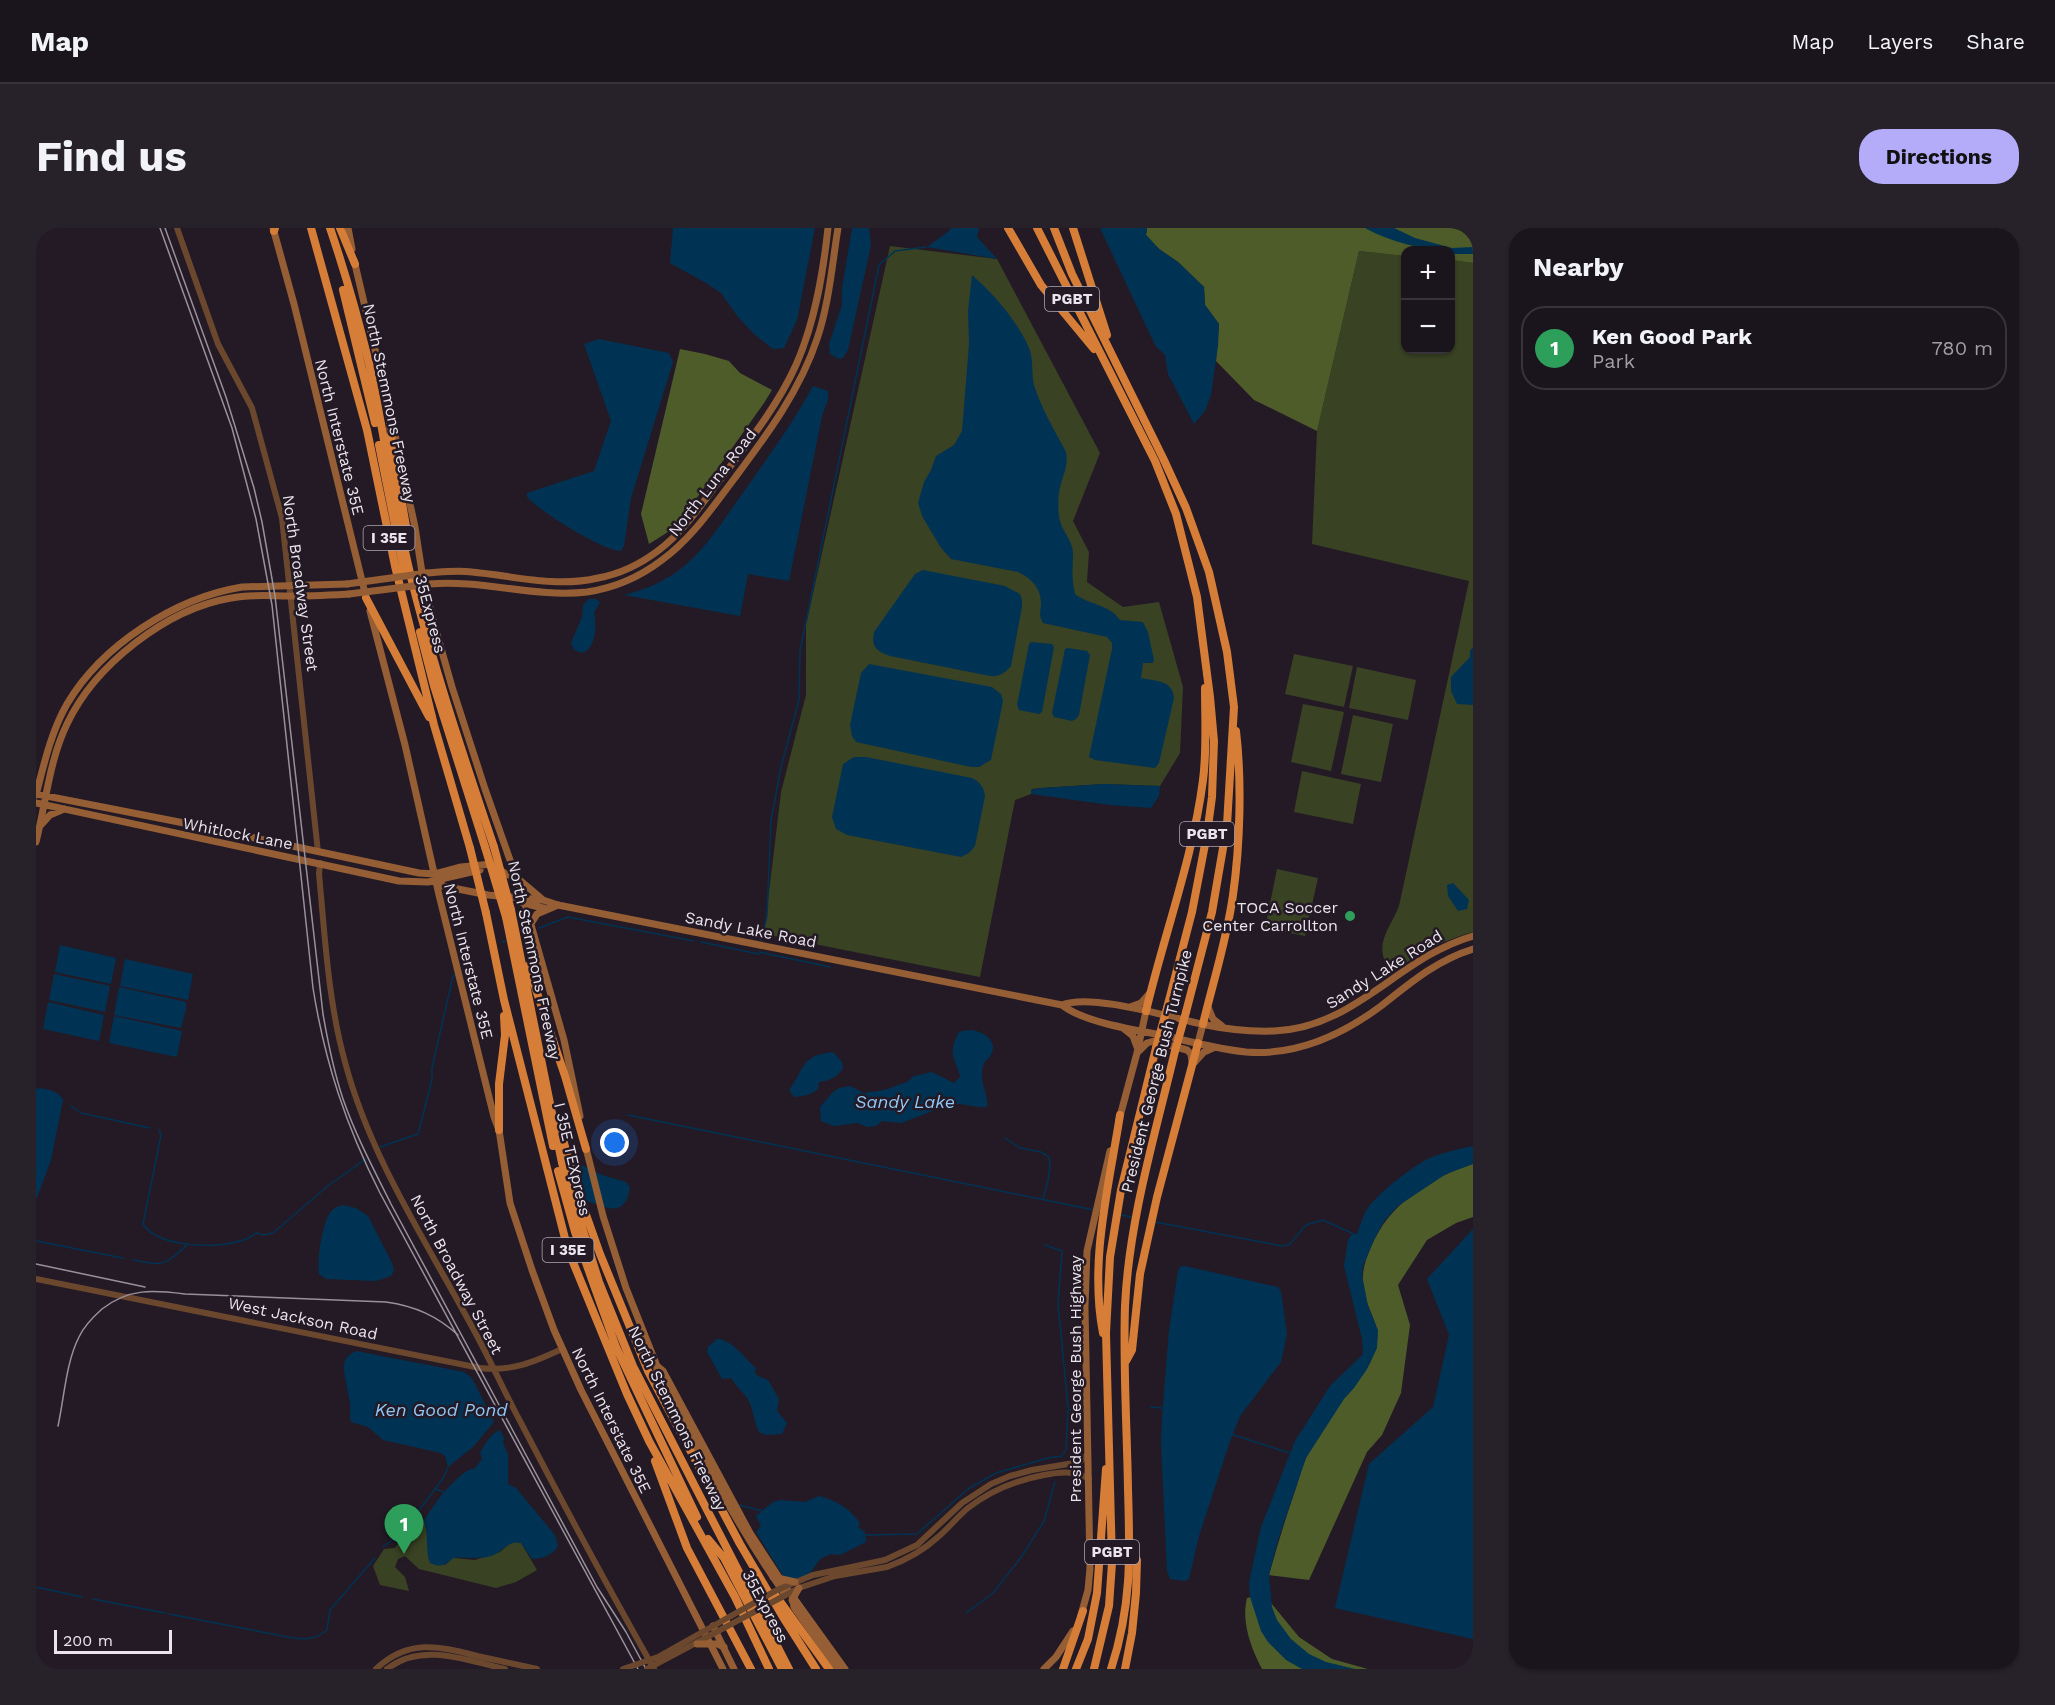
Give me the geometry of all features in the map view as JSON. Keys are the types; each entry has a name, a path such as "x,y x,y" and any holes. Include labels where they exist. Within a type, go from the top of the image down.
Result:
{"highway":[{"name":"North Stemmons Freeway","path":"311,228 367,430 394,566 434,725 470,848 504,1000 568,1250 627,1394 649,1441 735,1597 769,1669"},
{"name":"35Express","path":"324,228 338,267 377,430 389,501 409,589 434,686 490,847"},
{"name":"North Stemmons Freeway","path":"330,228 369,363 419,606 510,915 562,1163 580,1226 598,1282 628,1357 789,1669"},
{"path":"340,228 355,264"},
{"path":"1008,228 1041,285 1088,341 1108,369"},
{"name":"President George Bush Turnpike","path":"1037,228 1155,461 1176,514 1193,579 1205,655 1214,741 1212,797 1194,903 1121,1190 1110,1257 1107,1354 1112,1576 1107,1620 1094,1669"},
{"name":"President George Bush Turnpike","path":"1054,228 1072,274 1174,481 1209,572 1227,652 1234,707 1223,855 1212,912 1140,1194 1129,1261 1125,1305 1125,1365 1130,1578 1120,1640 1111,1669"},
{"path":"1073,228 1118,367"},
{"path":"389,408 392,446 419,590 419,606"},
{"path":"366,598 434,725"},
{"path":"1146,1011 1200,797 1205,742 1205,655"},
{"path":"1203,1024 1227,927 1237,857 1238,742 1234,707"},
{"path":"510,915 520,934 542,1009 568,1084 586,1149"},
{"name":"I 35E TEXpress","path":"510,915 556,1161 578,1243 616,1347 707,1538 724,1558"},
{"path":"499,1130 499,1084 505,1035 504,1000"},
{"path":"1125,1365 1132,1350 1140,1274 1157,1197 1198,1043"},
{"path":"548,1089 578,1192 596,1244 648,1371 740,1544 816,1669"},
{"path":"1107,1354 1100,1316 1099,1254 1104,1186 1120,1115"},
{"path":"1076,1668 1088,1639 1094,1611 1109,1433"},
{"path":"649,1441 687,1548 750,1669"},
{"path":"740,1544 829,1669"},
{"path":"1125,1669 1132,1633 1137,1560 1130,1551"},
{"name":"35Express","path":"724,1558 782,1669"},
{"path":"1063,1669 1083,1611"}],"main road":[{"path":"348,228 389,408 433,620 485,789 517,878 521,900 564,1040 586,1149 603,1216 626,1288 657,1366 657,1372 723,1497 768,1570 837,1669"},
{"name":"North Luna Road","path":"186,607 216,592 242,587 347,584 427,573 469,572 531,580 582,582 617,573 659,550 679,532 705,499 760,427 787,384 804,345 814,313 828,228"},
{"name":"North Luna Road","path":"186,607 233,597 349,594 460,582 534,591 588,592 612,586 642,574 682,544 757,447 791,396 805,371 817,340 825,309 838,228"},
{"name":"North Interstate 35E","path":"274,229 405,746 499,1130 510,1203 542,1300 581,1390 723,1669"},
{"path":"36,795 52,737 79,686 106,656 161,617 186,607"},
{"path":"36,842 42,802 56,754 66,724 80,700 114,661 186,607"},
{"path":"59,720 66,724"},
{"path":"36,780 42,772"},
{"name":"Whitlock Lane","path":"36,795 42,802 64,809 206,841 294,857 399,881 419,882 436,878"},
{"name":"Whitlock Lane","path":"42,802 136,813 436,878"},
{"path":"40,827 50,815 64,809"},
{"path":"294,857 295,854 313,857 318,852"},
{"path":"419,873 427,868 430,852"},
{"path":"320,863 322,857 355,863 363,862"},
{"path":"436,878 484,869 517,878 543,900"},
{"name":"Sandy Lake Road","path":"436,878 443,886 521,900 543,900 558,906 1062,1005 1118,1026 1216,1048 1247,1052 1294,1049 1315,1043 1355,1024 1444,959 1473,949"},
{"path":"521,900 547,909"},
{"path":"530,925 537,914 558,906"},
{"name":"Sandy Lake Road","path":"1062,1005 1069,1002 1102,1003 1227,1029 1276,1031 1321,1023 1341,1014 1390,980 1454,942 1473,936"},
{"path":"1390,980 1400,991"},
{"path":"1130,1007 1141,1003 1151,992"},
{"path":"1208,1005 1213,1019 1227,1029"},
{"path":"1120,1115 1146,1011"},
{"path":"1198,1043 1203,1024"},
{"path":"1118,1026 1133,1036 1137,1053"},
{"path":"1137,1053 1147,1043 1154,1041 1187,1050 1191,1054 1193,1064"},
{"path":"1193,1064 1204,1052 1216,1048"},
{"name":"President George Bush Highway","path":"1044,1669 1064,1646 1083,1611 1088,1590 1090,1568 1085,1307 1087,1251 1104,1186"},
{"path":"657,1366 663,1371 750,1533 845,1669"},
{"path":"773,1577 797,1585 792,1600 798,1613"},
{"path":"715,1630 735,1669"},
{"path":"697,1644 718,1644 724,1647"}],"street":[{"name":"North Broadway Street","path":"177,228 218,344 252,410 282,518 318,852"},
{"name":"North Broadway Street","path":"320,863 319,874 337,1027 353,1090 371,1135 397,1190 478,1337 654,1669"},
{"name":"West Jackson Road","path":"36,1279 334,1340 494,1369 517,1367 537,1361 562,1348"},
{"path":"886,1564 917,1545 963,1503 991,1484 1032,1470 1080,1462 1088,1454"},
{"path":"623,1669 658,1657 715,1630 797,1585 833,1570 906,1560 938,1538 970,1507 1012,1484 1053,1473 1071,1472 1082,1474 1089,1479"},
{"path":"647,1669 697,1644 715,1630"},
{"path":"376,1669 392,1656 434,1647 537,1669"},
{"path":"387,1669 415,1651 504,1669"}],"green space":[{"path":"1147,228 1473,228 1473,263 1455,261 1455,246 1401,246 1401,256 1359,251 1317,431 1254,400 1216,361 1219,324 1205,305 1204,287 1146,235"},
{"path":"890,246 997,259 1100,453 1073,521 1089,552 1087,582 1123,607 1159,602 1183,687 1180,753 1160,786 1104,784 1041,788 1032,789 1031,794 1015,800 980,977 764,934 781,792 806,695 806,625"},
{"path":"1359,251 1401,256 1401,354 1455,354 1455,261 1473,263 1473,932 1430,948 1392,973 1386,963 1382,947 1399,906 1469,581 1312,544 1317,431"},
{"path":"680,349 729,361 740,373 772,390 684,516 668,532 649,544 641,514"},
{"path":"1294,654 1353,666 1344,707 1285,694"},
{"path":"1357,667 1416,680 1408,720 1349,708"},
{"path":"1303,704 1344,712 1331,771 1291,762"},
{"path":"1353,715 1393,724 1381,782 1341,774"},
{"path":"1302,771 1361,784 1353,824 1294,812"},
{"path":"1277,869 1318,878 1305,936 1265,928"},
{"path":"1473,1164 1473,1217 1456,1223 1427,1240 1398,1285 1410,1325 1401,1393 1382,1435 1367,1452 1309,1580 1269,1575 1306,1458 1342,1400 1367,1369 1373,1356 1377,1330 1366,1300 1363,1279 1365,1263 1371,1247 1388,1218 1412,1195 1441,1177"},
{"path":"415,1519 424,1521 428,1538 428,1556 445,1565 453,1558 475,1560 500,1552 515,1542 521,1543 537,1570 516,1582 496,1588 419,1569 405,1556 398,1559 395,1567 405,1577 409,1591 380,1585 373,1566 384,1549 395,1548"},
{"path":"1266,1597 1299,1637 1332,1659 1368,1669 1262,1669 1251,1644 1245,1616 1247,1598"}],"water":[{"path":"673,228 815,228 797,320 784,348 773,349 755,335 738,317 721,293 670,263"},
{"path":"852,228 869,228 871,245 848,350 843,358 839,359 830,354 829,344 842,305 842,289"},
{"path":"951,228 979,228 977,237 997,259 927,247"},
{"path":"1100,228 1147,228 1146,235 1159,249 1178,262 1204,287 1205,305 1219,324 1218,346 1211,395 1205,411 1194,424 1168,374 1165,355 1155,345"},
{"path":"1365,228 1394,228 1415,238 1445,246 1415,246"},
{"path":"1473,247 1473,254 1455,254 1455,248"},
{"path":"972,275 1004,308 1024,338 1031,353 1033,380 1037,394 1066,452 1066,463 1059,493 1059,518 1073,552 1075,594 1105,608 1120,620 1143,622 1148,632 1154,660 1153,663 1143,663 1141,678 1162,682 1173,692 1174,698 1159,763 1155,768 1095,760 1089,757 1112,649 1112,643 1107,637 1043,623 1040,615 1041,598 1031,580 1018,572 951,559 941,548 922,516 918,503 924,482 936,456 954,445 962,431"},
{"path":"599,339 669,353 673,362 631,498 624,546 621,551 600,544 572,529 527,497 527,493 594,471 611,421 584,344"},
{"path":"813,386 828,391 828,399 822,416 789,581 748,574 740,616 624,595 665,579 696,555 769,456"},
{"path":"923,570 1005,586 1020,594 1022,607 1011,666 1006,671 990,676 890,656 876,648 873,641 874,632 915,574"},
{"path":"589,599 596,599 600,602 594,613 593,641 587,651 582,653 574,650 571,643 582,617 583,605"},
{"path":"1031,642 1052,644 1054,647 1042,712 1039,714 1019,710 1017,705"},
{"path":"1473,647 1473,705 1457,704 1451,691 1451,677 1470,657"},
{"path":"1065,649 1087,651 1090,655 1079,715 1072,721 1054,717 1052,713"},
{"path":"869,664 992,687 1001,694 1003,701 991,760 979,767 971,767 856,742 850,725 861,673"},
{"path":"854,757 866,757 972,778 977,781 983,787 985,796 975,846 961,857 847,835 836,829 832,817 843,764"},
{"path":"1104,784 1160,786 1159,796 1151,808 1031,794 1031,790 1041,788"},
{"path":"1453,883 1469,900 1467,909 1458,911 1448,896 1447,885"},
{"path":"60,945 116,958 111,984 55,972"},
{"path":"125,959 193,974 188,1000 120,986"},
{"path":"54,974 110,986 105,1012 49,1000"},
{"path":"119,987 186,1002 181,1028 114,1015"},
{"path":"48,1002 104,1015 99,1041 43,1029"},
{"path":"114,1016 182,1031 177,1057 109,1043"},
{"name":"Sandy Lake","path":"972,1030 984,1034 991,1040 993,1047 982,1073 987,1107 951,1104 901,1123 882,1121 876,1126 867,1127 857,1123 834,1126 821,1121 820,1107 839,1088 850,1086 864,1093 884,1090 907,1082 914,1076 932,1072 954,1083 960,1077 953,1056 954,1043 958,1033"},
{"path":"833,1052 842,1062 843,1068 833,1078 819,1082 818,1089 813,1093 794,1097 789,1090 805,1064 814,1057"},
{"path":"36,1089 57,1093 63,1100 51,1160 36,1200"},
{"path":"1473,1146 1473,1164 1446,1174 1398,1206 1385,1220 1363,1266 1362,1275 1368,1306 1378,1330 1377,1348 1367,1369 1344,1399 1306,1458 1278,1540 1269,1575 1272,1607 1277,1620 1291,1639 1309,1654 1326,1662 1355,1669 1302,1669 1286,1660 1268,1642 1261,1631 1250,1597 1249,1582 1261,1527 1295,1441 1330,1386 1363,1354 1362,1339 1344,1266 1348,1240 1351,1235 1357,1234 1370,1205 1406,1173 1432,1157"},
{"path":"571,1160 602,1175 626,1182 630,1187 623,1204 618,1208 612,1208 581,1199"},
{"path":"342,1205 356,1208 368,1216 392,1263 394,1270 391,1276 376,1281 326,1279 319,1274 319,1251 327,1218 331,1211"},
{"path":"1473,1229 1473,1639 1335,1608 1369,1464 1433,1407 1449,1335 1427,1279"},
{"path":"1181,1266 1278,1287 1281,1292 1287,1334 1281,1362 1240,1416 1199,1536 1189,1579 1185,1581 1170,1579 1167,1571 1161,1444 1169,1330 1178,1271"},
{"path":"717,1339 733,1346 756,1368 755,1373 758,1376 768,1380 779,1399 777,1411 787,1423 782,1434 766,1435 759,1432 747,1398 731,1378 722,1379 707,1352 708,1347"},
{"name":"Ken Good Pond","path":"356,1351 464,1372 472,1378 494,1422 473,1447 448,1467 445,1456 441,1453 383,1440 368,1427 351,1422 344,1365 348,1356"},
{"name":"Ken Good Pond","path":"500,1430 508,1454 508,1484 516,1488 555,1535 558,1546 550,1554 536,1559 532,1559 521,1543 513,1543 486,1557 453,1558 440,1565 430,1563 424,1521 439,1498 454,1482 461,1475 475,1468 482,1459 480,1453 486,1443 493,1434"},
{"path":"819,1496 837,1503 852,1513 860,1523 858,1527 865,1532 866,1542 840,1555 831,1554 820,1559 808,1576 788,1584 756,1532 761,1526 756,1516 773,1502 780,1500 805,1502"}],"waterway":[{"path":"761,940 767,916 771,821 781,767 799,700 800,651 879,265 895,251 926,247"},
{"path":"539,928 568,917 694,941"},
{"path":"502,942 506,941"},
{"path":"701,942 759,954"},
{"path":"759,952 830,967"},
{"path":"380,1147 418,1134 455,975"},
{"path":"71,1106 81,1113 150,1128"},
{"path":"628,1115 1094,1210"},
{"path":"159,1130 161,1135 143,1224 151,1232 175,1242 219,1245 245,1240 256,1233 264,1235 273,1233 329,1185 366,1159"},
{"path":"1005,1138 1020,1148 1041,1152 1049,1157 1049,1173 1043,1198"},
{"path":"1120,1215 1133,1217"},
{"path":"1155,1222 1282,1246 1289,1245 1306,1225 1323,1220 1356,1235"},
{"path":"36,1241 123,1258"},
{"path":"133,1260 164,1262 174,1257 188,1244"},
{"path":"1045,1245 1062,1251 1058,1303 1068,1408"},
{"path":"1151,1407 1162,1408"},
{"path":"866,1535 917,1534 968,1489 996,1473 1062,1456 1066,1449 1068,1410 1077,1409"},
{"path":"1231,1434 1289,1453"},
{"path":"383,1547 403,1532 444,1477 448,1467"},
{"path":"966,1613 993,1593 1022,1556 1044,1521 1055,1482"},
{"path":"436,1489 446,1493"},
{"path":"739,1505 763,1511"},
{"path":"169,1614 293,1638 311,1638 327,1630 330,1610 375,1558"},
{"path":"36,1587 82,1597"},
{"path":"93,1599 165,1613"}],"tram line":[{"path":"160,228 232,428 256,519 272,605 313,988 338,1094 380,1193 638,1669"}],"railway":[{"path":"165,228 226,397 262,522 275,596 323,1014 343,1099 359,1140 391,1204 597,1587 626,1632 646,1669"},
{"path":"36,1264 145,1287"},
{"path":"58,1426 68,1369 81,1333 102,1309 132,1294 152,1291 386,1302 407,1306 425,1313 442,1322 458,1335"}],"place":[{"name":"TOCA Soccer Center Carrollton","path":"1350,916"},
{"name":"Ken Good Park","path":"404,1554"}]}
